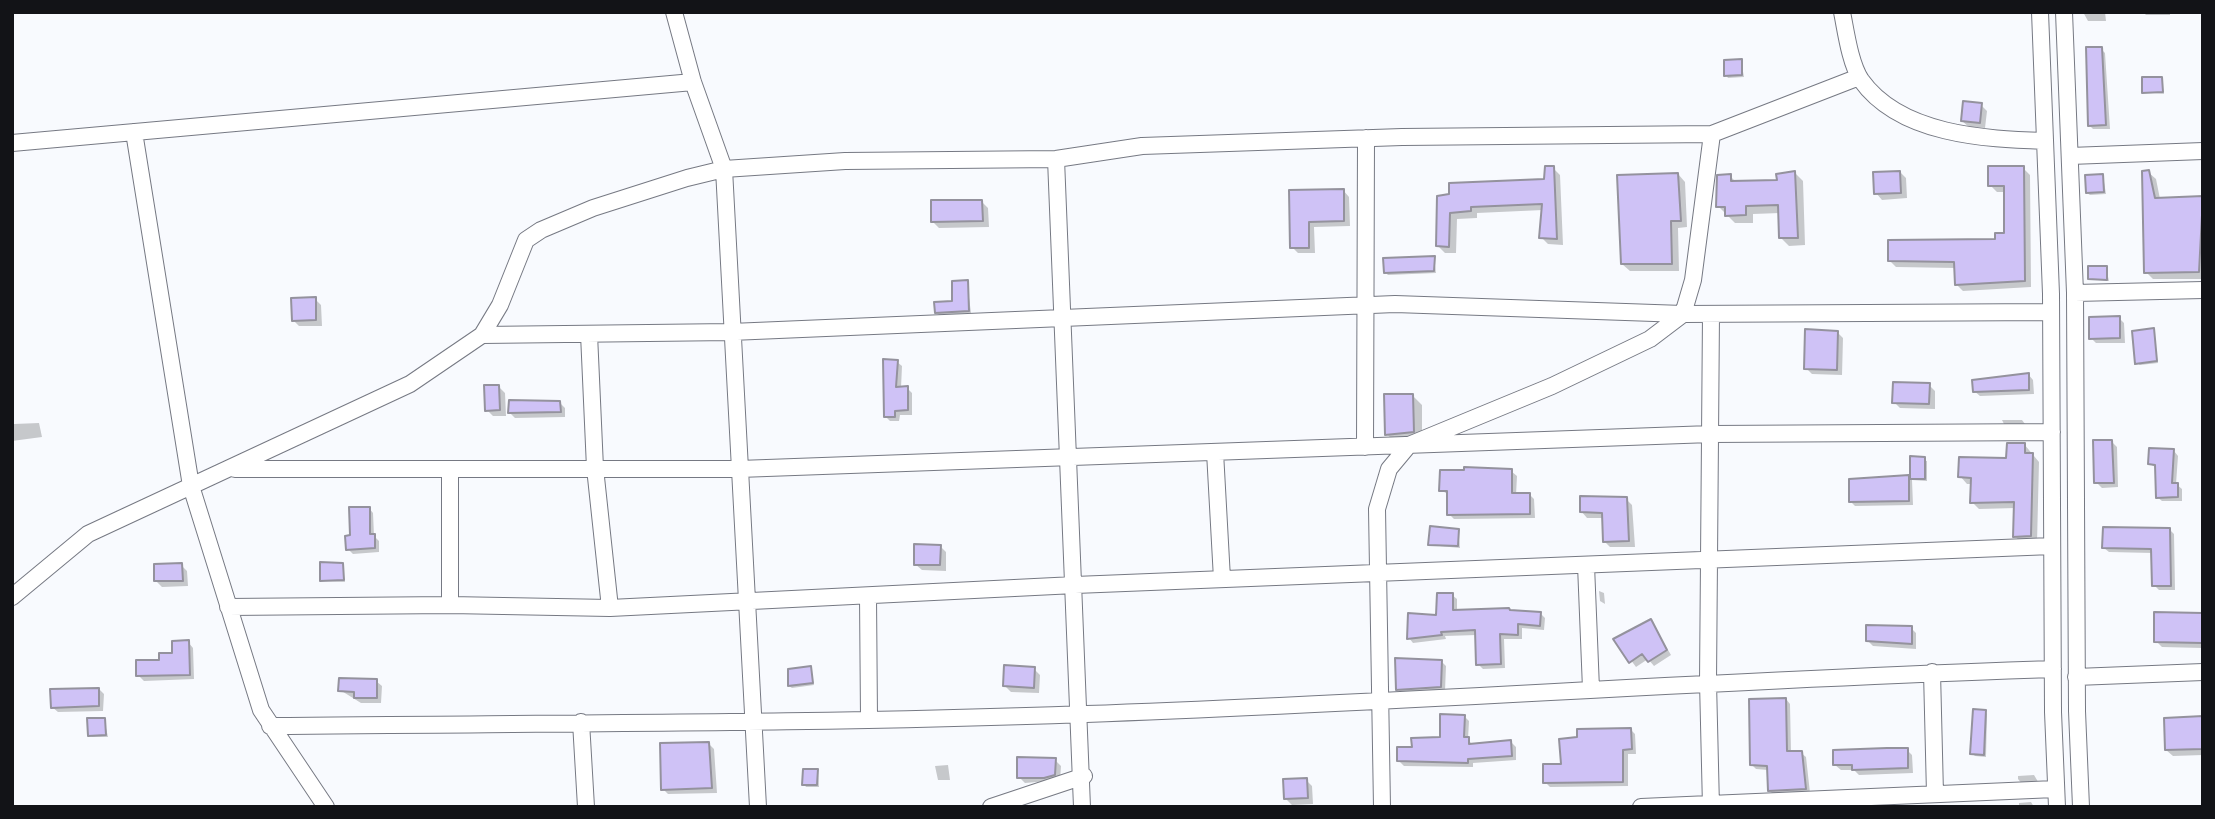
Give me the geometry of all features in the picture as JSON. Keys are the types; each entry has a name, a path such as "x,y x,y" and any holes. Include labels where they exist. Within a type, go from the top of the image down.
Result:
{"street":[{"path":"674,12 693,82 724,169 758,807"},
{"path":"1842,12 1859,78 1875,95 1942,131 1979,138 2045,141"},
{"path":"2040,12 2052,312 2053,669 2057,807"},
{"path":"2064,12 2075,293 2076,677 2081,807"},
{"path":"12,597 88,534 410,384 482,335 500,305 526,240 541,230 593,208 724,169 845,161 1056,159 1142,146 1366,138 1712,134 1859,78"},
{"path":"12,143 693,82"},
{"path":"134,132 191,486 251,680 270,726 326,807"},
{"path":"1382,807 1377,509 1389,469 1409,445 1564,380 1650,339 1683,314 1693,280 1712,134"},
{"path":"1366,138 1366,447"},
{"path":"2070,156 2203,151"},
{"path":"1056,159 1084,776 1082,807"},
{"path":"2075,293 2203,290"},
{"path":"482,335 731,332 1366,304 1683,314 2052,312"},
{"path":"1711,314 1708,682 1711,805"},
{"path":"589,334 595,468 610,608"},
{"path":"228,469 739,469 1711,434 2052,432"},
{"path":"1215,452 1222,579"},
{"path":"450,469 450,605"},
{"path":"229,607 450,605 610,608 1075,585 2052,546"},
{"path":"1586,565 1591,690"},
{"path":"868,597 869,718"},
{"path":"270,726 1081,714 1380,702 1708,682 2053,669"},
{"path":"2076,677 2203,672"},
{"path":"1933,673 1935,794"},
{"path":"580,722 586,807"},
{"path":"991,807 1084,776"},
{"path":"1641,807 2056,789"}],"building":[{"path":"2086,47 2102,47 2106,125 2088,126"},
{"path":"1742,59 1742,75 1724,76 1724,60"},
{"path":"2142,77 2162,77 2163,92 2142,93"},
{"path":"1963,101 1982,103 1980,123 1961,121"},
{"path":"1545,166 1554,166 1557,239 1539,238 1542,204 1471,207 1471,211 1450,213 1449,247 1436,246 1437,196 1449,194 1449,183 1544,179"},
{"path":"1988,166 2024,166 2025,281 1955,285 1954,262 1888,261 1888,240 1995,239 1995,233 2004,233 2004,186 1988,186"},
{"path":"2149,170 2155,198 2203,196 2199,272 2144,273 2142,171"},
{"path":"1795,171 1798,238 1779,238 1778,205 1746,206 1746,215 1725,216 1725,207 1716,207 1717,175 1731,174 1731,181 1777,180 1776,174"},
{"path":"1900,171 1901,193 1874,194 1873,172"},
{"path":"1678,173 1681,221 1671,221 1672,264 1621,264 1617,175"},
{"path":"2103,174 2104,192 2086,193 2085,175"},
{"path":"1344,189 1344,221 1309,222 1309,248 1290,248 1289,190"},
{"path":"931,200 982,200 983,221 931,222"},
{"path":"1435,256 1434,271 1384,273 1383,258"},
{"path":"2088,266 2107,266 2107,280 2088,279"},
{"path":"968,280 969,311 935,313 934,302 952,301 952,281"},
{"path":"316,297 316,320 292,321 291,298"},
{"path":"2120,316 2120,338 2089,339 2089,317"},
{"path":"2154,328 2157,361 2135,364 2132,331"},
{"path":"1805,329 1838,331 1837,370 1804,369"},
{"path":"883,359 898,360 896,387 908,386 908,410 895,411 895,417 884,417"},
{"path":"2029,373 2029,390 1973,392 1972,380"},
{"path":"1893,382 1930,383 1929,404 1892,403"},
{"path":"484,385 499,385 500,410 485,411"},
{"path":"1384,394 1413,394 1414,432 1385,435"},
{"path":"509,400 560,401 561,412 508,413"},
{"path":"2093,440 2112,440 2114,483 2094,483"},
{"path":"2007,443 2025,443 2025,453 2033,453 2031,536 2013,537 2014,502 1970,503 1971,478 1958,477 1959,457 2006,458"},
{"path":"2149,448 2174,449 2172,483 2178,483 2178,497 2156,498 2155,465 2148,464"},
{"path":"1910,456 1925,457 1925,479 1910,479"},
{"path":"1464,467 1512,469 1512,493 1530,493 1530,514 1447,515 1447,491 1439,491 1440,470 1464,470"},
{"path":"1909,475 1909,501 1849,502 1849,479"},
{"path":"1580,496 1627,497 1629,541 1603,542 1602,513 1580,512"},
{"path":"349,507 370,507 370,534 375,534 375,548 346,550 345,536 350,535"},
{"path":"1430,526 1459,529 1458,546 1428,545"},
{"path":"2103,527 2170,528 2171,586 2152,586 2151,549 2102,548"},
{"path":"914,544 941,545 940,565 914,565"},
{"path":"320,562 343,563 344,580 320,581"},
{"path":"182,563 183,581 154,581 154,564"},
{"path":"1437,593 1453,593 1453,610 1509,608 1541,612 1540,626 1518,624 1518,635 1500,634 1501,664 1476,665 1475,630 1441,632 1442,635 1407,639 1408,613 1436,615"},
{"path":"2154,612 2203,613 2202,643 2154,642"},
{"path":"1651,619 1667,650 1648,662 1642,654 1629,663 1613,639"},
{"path":"1866,625 1912,626 1912,644 1866,641"},
{"path":"189,640 190,675 136,676 136,660 159,660 159,653 172,653 172,641"},
{"path":"1395,658 1442,660 1441,687 1396,690"},
{"path":"1004,665 1035,667 1034,688 1003,686"},
{"path":"811,666 813,683 788,686 788,669"},
{"path":"339,678 377,679 377,698 354,698 354,692 338,691"},
{"path":"99,688 99,706 51,708 50,689"},
{"path":"1786,698 1787,751 1802,751 1806,789 1768,791 1767,766 1750,765 1749,699"},
{"path":"1973,709 1986,710 1984,755 1970,754"},
{"path":"1440,714 1465,715 1464,737 1469,737 1469,744 1511,740 1512,756 1468,759 1468,763 1397,761 1397,747 1412,747 1411,738 1440,737"},
{"path":"2203,716 2203,749 2165,750 2164,718"},
{"path":"87,718 105,718 106,735 88,736"},
{"path":"1631,728 1632,749 1623,750 1623,782 1543,783 1543,764 1561,764 1559,739 1577,737 1577,729"},
{"path":"709,742 712,788 661,790 660,743"},
{"path":"1908,748 1908,768 1852,770 1852,765 1833,765 1833,750"},
{"path":"1017,757 1056,758 1055,775 1044,778 1017,778"},
{"path":"803,769 818,769 817,785 802,785"},
{"path":"1307,778 1308,798 1284,799 1283,779"}]}
